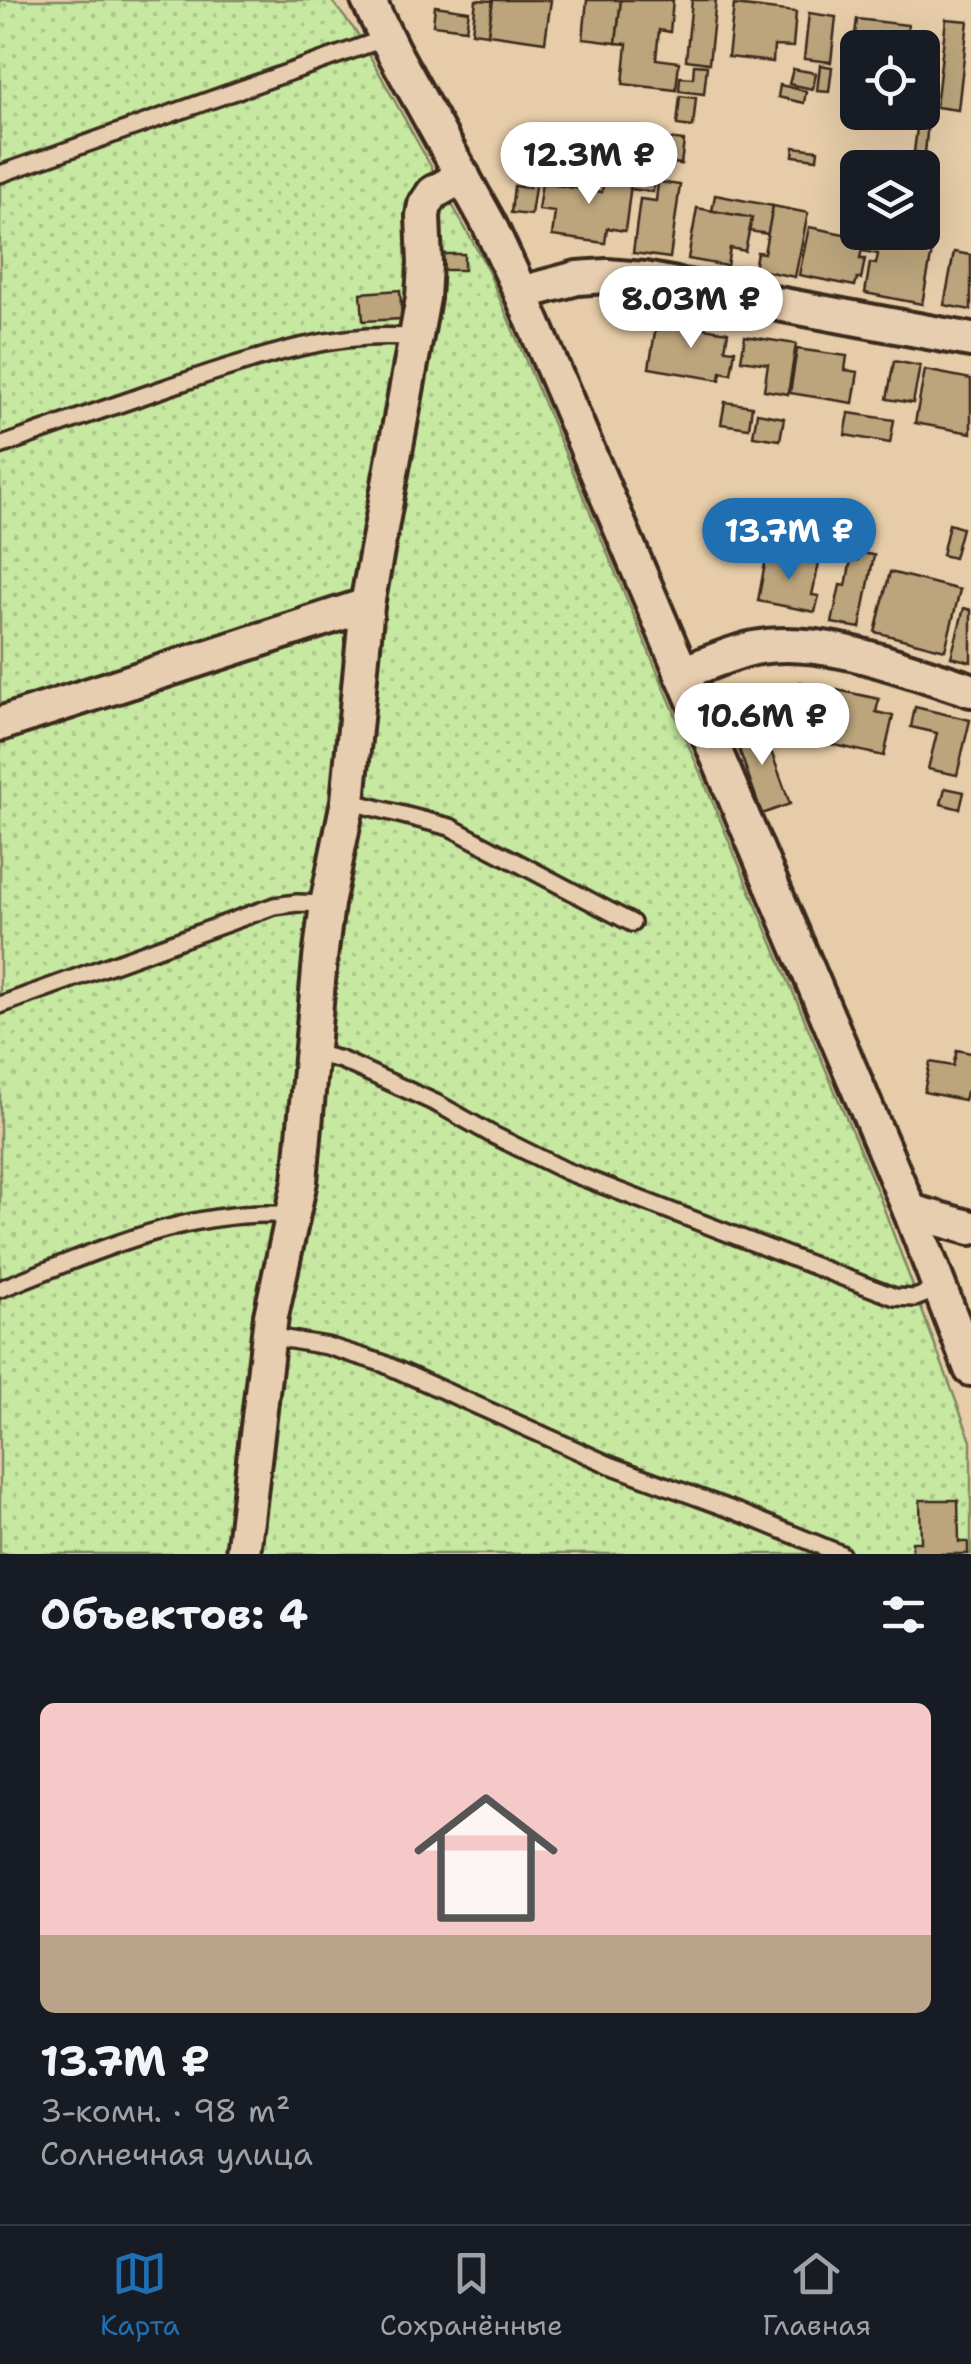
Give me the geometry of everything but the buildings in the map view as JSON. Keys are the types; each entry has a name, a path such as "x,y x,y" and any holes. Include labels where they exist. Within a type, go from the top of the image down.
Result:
{"street":[{"path":"368,0 464,176 521,293 910,1211 971,1369"},
{"path":"243,1554 268,1336 300,1182 320,959 348,801 367,605 423,298 423,216 425,204 434,194 464,176"},
{"path":"521,293 576,278 644,279 971,340"},
{"path":"0,724 367,605"},
{"path":"681,673 754,648 801,644 846,652 971,690"},
{"path":"910,1211 971,1228"},
{"path":"940,1288 941,1277 952,1257 971,1244"}],"lane":[{"path":"0,174 386,38"},
{"path":"0,446 276,352 347,338 416,338"},
{"path":"348,801 460,832 632,923"},
{"path":"0,1005 274,906 327,904"},
{"path":"313,1054 341,1060 438,1104 566,1171 895,1297 915,1298 940,1288"},
{"path":"0,1289 104,1248 178,1225 233,1214 292,1215"},
{"path":"268,1336 327,1346 382,1363 610,1465 841,1554"}],"green space":[{"path":"0,0 331,0 357,33 485,264 878,1193 971,1441 971,1554 0,1554"}]}
